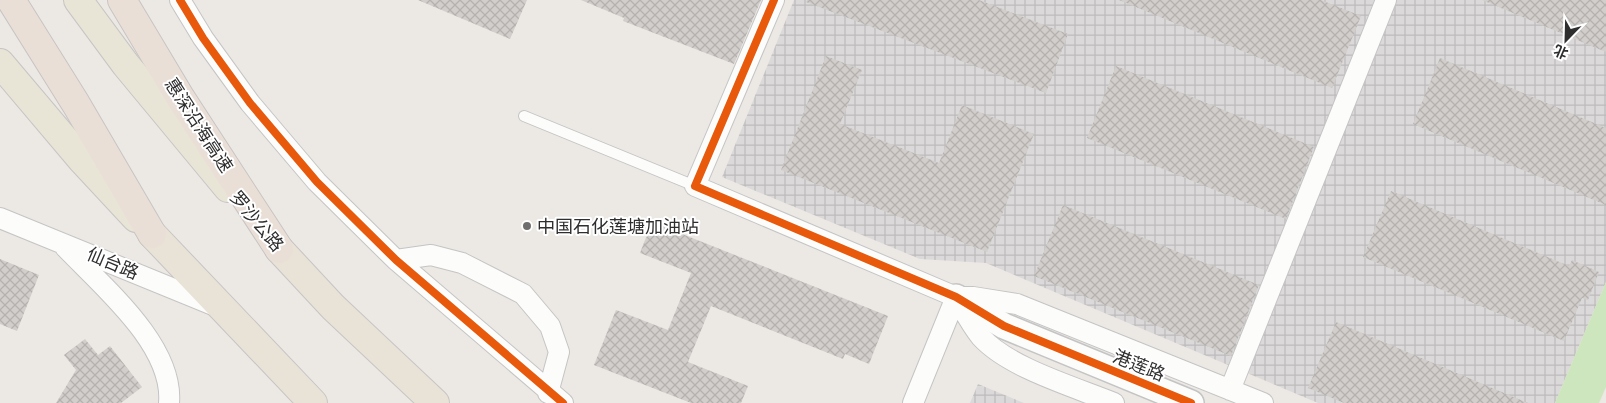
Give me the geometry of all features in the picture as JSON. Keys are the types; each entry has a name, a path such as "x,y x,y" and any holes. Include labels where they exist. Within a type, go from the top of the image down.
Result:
{"highway":[{"path":"11,0 76,104 152,234 313,403"},
{"name":"惠深沿海高速","path":"122,0 180,97 279,249"},
{"name":"罗沙公路","path":"279,249 334,307 435,403"}],"main road":[{"name":"罗沙公路","path":"78,0 126,65 279,249"},
{"path":"0,63 82,160 152,234"}],"street":[{"path":"180,0 208,46 283,142 329,195 396,260 555,398"},
{"path":"774,0 696,186 956,298 973,296 1017,304 1263,403"},
{"path":"1230,390 1386,0"},
{"name":"仙台路","path":"0,218 58,240 225,310"},
{"path":"58,240 132,317 162,362 170,390 169,403"},
{"path":"396,260 431,255 462,264 523,294 550,326 559,352 555,398"},
{"path":"913,403 956,298"},
{"path":"956,298 971,324 994,349 1028,368 1114,403"},
{"name":"港莲路","path":"956,298 1004,326 1191,403"}],"lane":[{"path":"524,116 696,186"}],"shaded area":[{"path":"794,0 1606,0 1606,282 1555,403 1318,403 986,263 920,259 722,177"},
{"path":"978,384 1024,403 970,403"}],"green space":[{"path":"1606,282 1606,387 1599,403 1555,403"}],"building":[{"path":"418,0 527,0 510,39"},
{"path":"581,0 761,0 734,64 623,21 624,18"},
{"path":"807,0 979,0 1068,34 1046,93 806,2"},
{"path":"1119,0 1321,0 1361,16 1332,88"},
{"path":"1482,0 1606,0 1606,52"},
{"path":"826,56 862,70 840,124 939,163 962,105 1034,134 987,252 781,170"},
{"path":"1440,58 1606,128 1606,205 1413,124"},
{"path":"1116,66 1314,147 1286,219 1087,138"},
{"path":"1391,191 1569,266 1572,260 1599,272 1588,300 1582,298 1564,341 1363,257"},
{"path":"1063,205 1259,285 1231,356 1034,276"},
{"path":"652,222 888,316 869,364 845,354 843,359 711,306 688,362 748,386 741,403 691,403 594,365 616,310 668,330 691,273 640,253"},
{"path":"0,259 39,275 17,331 0,324"},
{"path":"1336,322 1528,403 1344,403 1308,388"},
{"path":"85,339 98,355 110,346 142,387 121,403 56,403 76,370 64,355"}],"cycle path":[{"path":"180,0 203,38 250,103 317,182 396,260 563,403"},
{"path":"774,0 695,186 956,297 1004,326 1191,403"}],"place":[{"name":"中国石化莲塘加油站","path":"527,226"}]}
